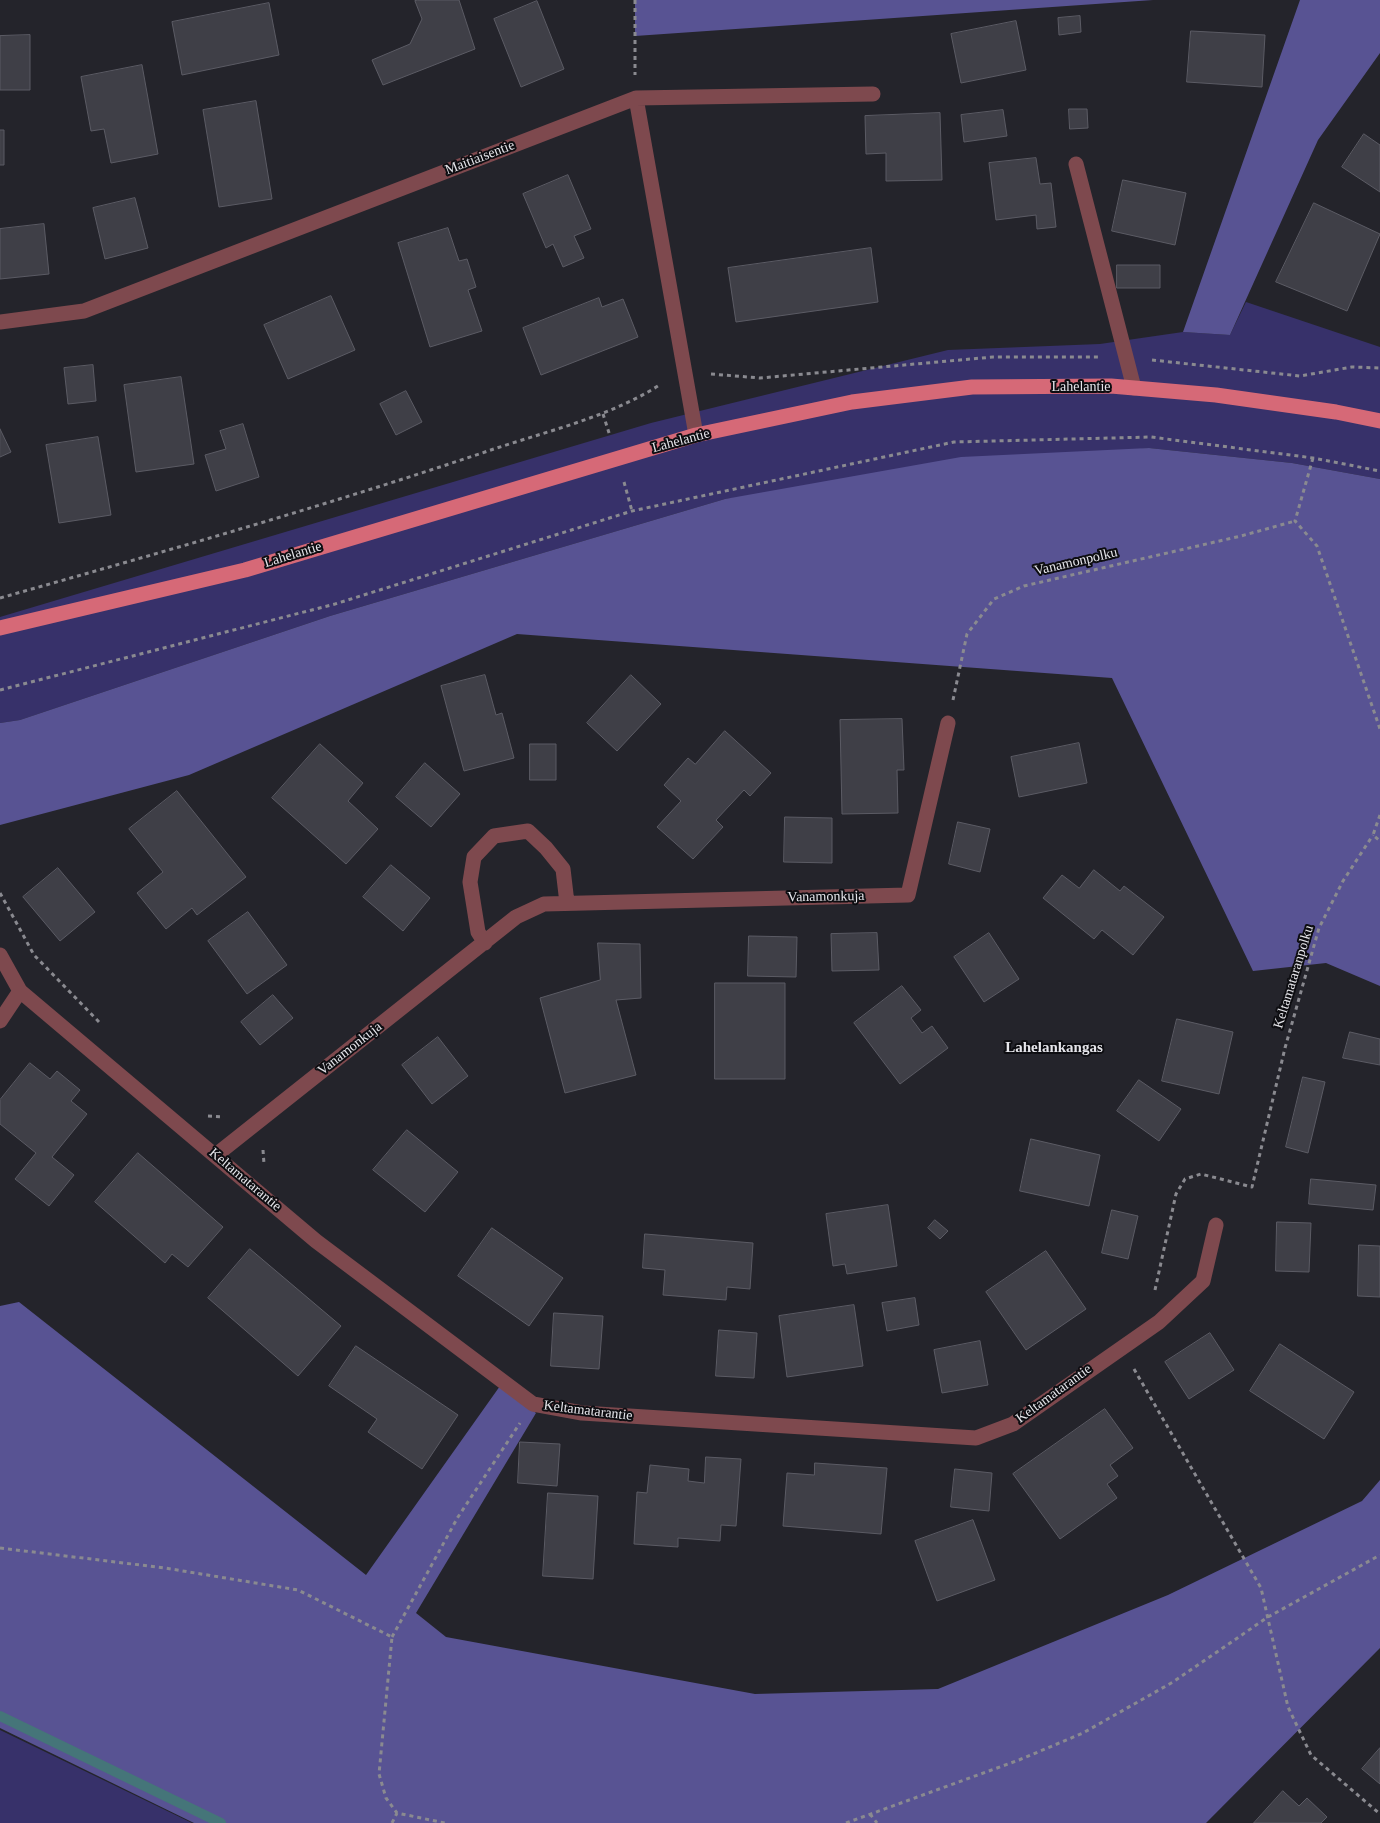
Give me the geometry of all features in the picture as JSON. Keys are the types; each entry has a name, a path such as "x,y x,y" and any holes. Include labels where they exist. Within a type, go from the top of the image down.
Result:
{"main road":[{"name":"Lahelantie","path":"0,628 245,570 696,435 852,402 972,387 1111,386 1216,395 1336,412 1380,421"}],"street":[{"path":"696,435 636,98 873,94"},
{"name":"Maitiaisentie","path":"0,322 84,310 636,98"},
{"path":"1076,164 1134,388"},
{"name":"Vanamonkuja","path":"216,1155 516,917 544,904 908,895 948,723"},
{"path":"485,943 478,932 470,882 474,857 494,836 528,831 546,848 563,869 567,903"},
{"name":"Keltamatarantie","path":"0,955 20,991 316,1241 532,1404 582,1413 976,1438 1013,1424 1121,1346 1159,1322 1203,1281 1216,1224"},
{"path":"0,1022 20,991"}],"path":[{"path":"635,0 636,98"},
{"path":"0,690 335,604 632,510 954,442 1151,437 1313,458 1380,471"},
{"path":"1313,458 1296,521 1318,546 1380,729"},
{"name":"Vanamonpolku","path":"948,723 966,634 994,598 1024,586 1241,536 1296,521"},
{"name":"Keltamataranpolku","path":"1154,1296 1176,1194 1185,1179 1201,1174 1252,1186 1285,1048 1319,928 1343,881 1372,835 1380,815"},
{"path":"1372,835 1380,840"},
{"path":"0,893 34,955 107,1030"},
{"path":"207,1116 236,1117 262,1140 264,1166"},
{"path":"1121,1346 1261,1588 1288,1707 1311,1755 1380,1814"},
{"path":"445,1823 397,1813 386,1798 379,1774 392,1637 458,1516 532,1404"},
{"path":"0,1548 165,1568 298,1590 392,1637"},
{"path":"846,1823 1019,1760 1083,1733 1173,1682 1268,1616 1380,1555"},
{"path":"392,1823 397,1813"},
{"path":"870,1814 876,1823"}],"shaded area":[{"path":"635,0 1153,0 635,36"},
{"path":"1300,0 1380,0 1380,53 1318,140 1230,335 1183,332"},
{"path":"1246,302 1380,347 1380,479 1292,463 1149,448 725,499 330,616 20,720 0,723 0,617 651,423 948,350 1100,344 1183,332 1230,335"},
{"path":"1149,448 1292,463 1380,479 1380,986 1326,963 1253,971 1112,678 517,634 189,775 0,825 0,723 20,720 330,616 725,499 961,457"},
{"path":"19,1302 366,1575 500,1386 536,1413 416,1613 446,1637 755,1694 938,1689 1168,1595 1362,1501 1380,1480 1380,1648 1206,1823 194,1823 0,1728 0,1306"},
{"path":"0,1730 192,1823 0,1823"}],"building":[{"path":"459,0 475,49 383,85 372,60 410,44 422,19 415,1"},
{"path":"537,1 564,69 521,87 494,19"},
{"path":"269,3 279,55 182,75 172,22"},
{"path":"1080,16 1081,32 1059,35 1058,18"},
{"path":"1016,21 1026,70 961,83 951,34"},
{"path":"1191,31 1265,35 1262,87 1187,82"},
{"path":"30,35 30,90 0,90 0,36"},
{"path":"142,65 158,154 111,163 104,129 91,131 81,77"},
{"path":"256,101 272,199 219,207 203,110"},
{"path":"1069,109 1087,109 1088,128 1070,129"},
{"path":"1003,110 1007,136 964,142 961,115"},
{"path":"940,113 942,180 886,181 886,153 866,154 865,116"},
{"path":"0,130 4,130 4,165 0,165"},
{"path":"1364,134 1380,145 1380,192 1342,167"},
{"path":"1036,158 1040,184 1051,183 1056,227 1037,229 1036,215 996,220 989,163"},
{"path":"568,175 591,229 574,236 584,258 563,267 553,244 546,248 523,194"},
{"path":"1123,180 1186,193 1175,245 1112,231"},
{"path":"135,198 148,248 105,259 93,208"},
{"path":"1314,203 1380,234 1347,311 1276,282"},
{"path":"44,224 49,274 0,279 0,229"},
{"path":"448,228 459,261 467,259 476,287 468,290 482,331 430,347 398,243"},
{"path":"871,248 878,302 736,322 728,268"},
{"path":"1117,265 1160,265 1160,288 1117,288"},
{"path":"331,296 355,350 288,379 264,325"},
{"path":"599,298 602,307 623,299 638,337 541,375 523,328"},
{"path":"93,365 96,401 68,404 64,368"},
{"path":"181,377 194,464 136,472 124,385"},
{"path":"406,391 422,422 396,435 380,404"},
{"path":"243,424 259,477 216,491 205,455 226,449 220,431"},
{"path":"0,429 11,452 0,457"},
{"path":"98,437 111,515 59,523 46,445"},
{"path":"485,675 496,715 502,713 514,758 464,771 441,686"},
{"path":"631,675 661,704 617,751 587,723"},
{"path":"902,719 904,770 897,770 898,813 842,814 840,720"},
{"path":"725,731 771,773 750,796 744,790 716,820 723,827 693,859 657,827 681,801 664,785 688,758 695,764"},
{"path":"1079,743 1087,783 1019,797 1011,757"},
{"path":"320,744 363,783 348,801 378,829 346,864 272,798"},
{"path":"530,744 556,744 556,780 530,780"},
{"path":"425,763 460,794 431,827 396,797"},
{"path":"177,791 246,877 197,915 192,908 166,929 137,893 163,872 129,829"},
{"path":"785,817 832,818 832,863 784,862"},
{"path":"958,822 990,829 980,872 949,864"},
{"path":"391,865 430,898 403,931 363,897"},
{"path":"58,868 95,912 60,941 23,897"},
{"path":"1094,870 1120,891 1124,886 1164,917 1133,955 1102,930 1094,939 1043,898 1062,875 1079,888"},
{"path":"248,912 287,965 247,994 208,941"},
{"path":"877,933 879,970 832,971 831,934"},
{"path":"989,933 1019,979 984,1002 954,957"},
{"path":"749,936 797,937 796,977 748,976"},
{"path":"598,943 640,944 641,998 616,1000 636,1075 565,1093 540,998 600,980"},
{"path":"715,983 785,983 785,1079 715,1079"},
{"path":"902,986 921,1010 911,1018 922,1033 932,1026 948,1048 900,1084 854,1023"},
{"path":"273,995 293,1018 260,1045 241,1022"},
{"path":"1177,1019 1233,1032 1219,1094 1162,1081"},
{"path":"1350,1032 1380,1039 1380,1065 1343,1058"},
{"path":"438,1037 468,1076 432,1104 402,1065"},
{"path":"30,1063 50,1079 57,1071 80,1090 71,1101 87,1114 52,1157 74,1175 49,1206 15,1179 36,1153 0,1124 0,1100"},
{"path":"1303,1077 1325,1082 1308,1153 1286,1147"},
{"path":"1139,1080 1181,1109 1159,1141 1117,1111"},
{"path":"407,1130 458,1172 425,1212 373,1170"},
{"path":"1031,1139 1100,1155 1089,1206 1020,1191"},
{"path":"138,1153 223,1227 188,1267 172,1254 165,1263 95,1202"},
{"path":"1311,1179 1376,1185 1373,1210 1309,1204"},
{"path":"888,1205 897,1266 847,1274 845,1264 833,1266 826,1214"},
{"path":"1112,1210 1138,1216 1128,1259 1102,1253"},
{"path":"935,1220 948,1231 940,1239 928,1228"},
{"path":"1277,1222 1311,1223 1309,1272 1276,1271"},
{"path":"492,1228 563,1278 529,1326 458,1276"},
{"path":"645,1234 753,1243 750,1289 727,1287 726,1300 663,1295 665,1270 643,1268"},
{"path":"1359,1245 1380,1246 1380,1297 1358,1296"},
{"path":"250,1249 341,1326 298,1376 208,1298"},
{"path":"1046,1251 1086,1309 1026,1350 986,1292"},
{"path":"915,1298 919,1325 887,1331 882,1303"},
{"path":"854,1305 863,1366 787,1377 779,1316"},
{"path":"554,1313 603,1316 599,1369 551,1366"},
{"path":"719,1330 757,1333 754,1378 716,1376"},
{"path":"1210,1333 1234,1370 1189,1399 1165,1362"},
{"path":"980,1341 988,1385 942,1393 934,1350"},
{"path":"1280,1344 1354,1392 1324,1439 1250,1391"},
{"path":"356,1346 458,1415 422,1469 368,1432 377,1419 329,1386"},
{"path":"1105,1409 1133,1448 1110,1465 1118,1476 1107,1484 1117,1498 1060,1539 1013,1474"},
{"path":"520,1442 560,1444 557,1486 518,1483"},
{"path":"706,1457 741,1459 736,1526 721,1525 720,1541 678,1538 678,1547 634,1544 637,1492 647,1493 650,1465 689,1469 688,1481 704,1483"},
{"path":"815,1463 887,1468 881,1534 783,1526 787,1473 814,1475"},
{"path":"955,1469 992,1473 989,1511 951,1507"},
{"path":"548,1493 598,1496 593,1579 543,1576"},
{"path":"973,1520 995,1580 937,1601 915,1541"},
{"path":"1380,1748 1380,1784 1362,1769"},
{"path":"1283,1791 1299,1806 1307,1798 1327,1817 1321,1823 1254,1823"}],"waterway":[{"path":"0,1716 221,1823"}],"district":[{"name":"Lahelankangas","path":"1054,1048"}]}
